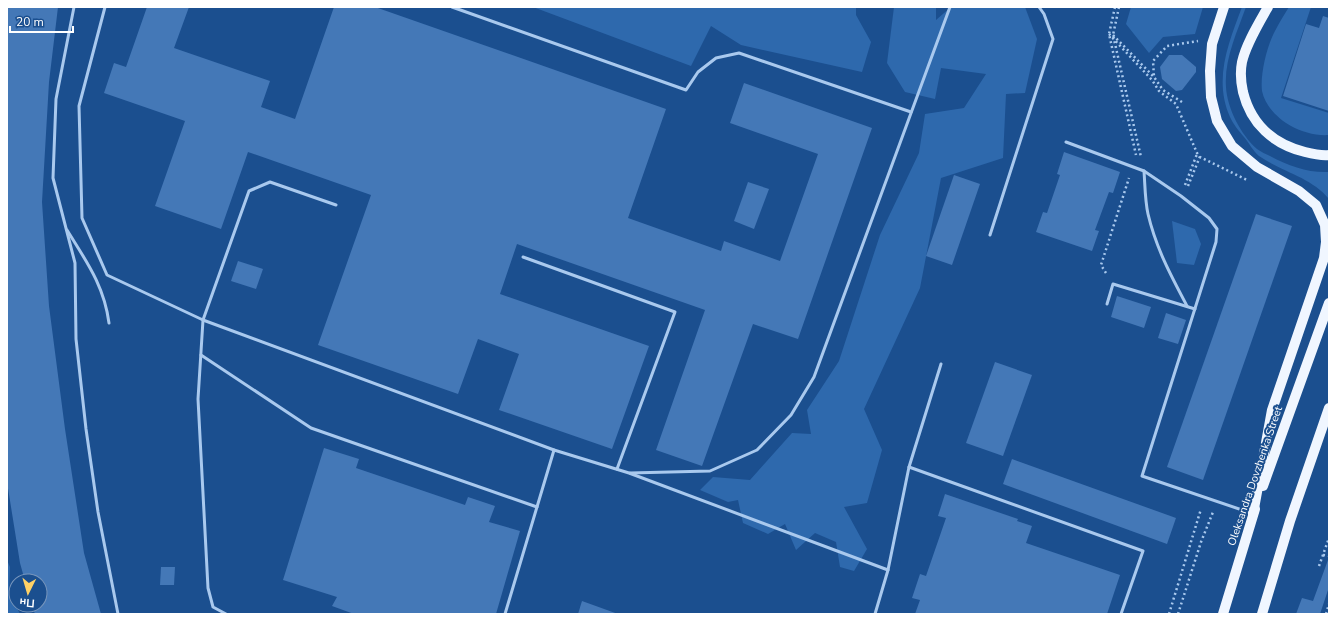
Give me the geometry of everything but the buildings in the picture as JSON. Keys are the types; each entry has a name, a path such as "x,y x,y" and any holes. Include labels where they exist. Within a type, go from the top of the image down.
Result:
{"main road":[{"path":"1224,7 1212,44 1210,71 1211,97 1216,121 1232,146 1252,163 1299,191 1316,205 1325,225 1324,258 1272,410 1253,514"},
{"path":"1268,7 1252,36 1242,62 1240,82 1246,104 1256,122 1273,138 1296,150 1322,156 1329,155"},
{"name":"Oleksandra Dovzhenka Street","path":"1223,614 1253,514 1329,303"},
{"path":"1262,614 1290,521 1329,408"}],"lane":[{"path":"74,7 56,99 53,178 74,263 76,339 86,429 98,512 118,614"},
{"path":"105,7 79,106 82,218 107,275 203,320 554,450 629,473 888,570"},
{"path":"452,7 686,90 698,72 716,58 739,53 911,112"},
{"path":"629,473 710,470 757,450 791,415 814,377 950,7"},
{"path":"990,235 1052,39 1044,14 1039,7"},
{"path":"1066,142 1139,168 1182,197 1209,218 1217,229 1216,242 1142,476 1253,514"},
{"path":"1144,171 1148,213 1157,247 1187,306"},
{"path":"226,614 213,607 208,588 198,399 203,320 249,191 270,182 336,205"},
{"path":"65,227 93,272 102,290 109,323"},
{"path":"523,256 675,312 617,470"},
{"path":"1106,304 1113,284 1195,309"},
{"path":"201,356 311,428 537,507"},
{"path":"875,614 888,570 909,467 941,364"},
{"path":"505,614 554,450"},
{"path":"909,467 1143,551 1122,614"}],"path":[{"path":"1115,7 1109,34 1139,168"},
{"path":"1119,7 1113,35 1144,171"},
{"path":"1109,34 1152,80 1159,91 1176,104 1197,153 1252,183"},
{"path":"1113,35 1154,76 1163,90 1182,102"},
{"path":"1154,76 1153,61 1167,46 1198,41"},
{"path":"1182,197 1197,153"},
{"path":"1182,197 1201,155"},
{"path":"1113,284 1101,265 1132,166"},
{"path":"1169,614 1205,497"},
{"path":"1178,614 1201,542 1213,512"},
{"path":"1319,566 1329,538"},
{"path":"1323,555 1329,556"},
{"path":"1326,614 1329,604"}],"shaded area":[{"path":"533,7 856,7 856,15 871,42 862,72 741,45 711,26 691,66"},
{"path":"894,7 936,7 936,20 951,7 1025,7 1037,39 1025,93 1006,94 1003,158 941,178 920,288 864,409 882,450 867,503 844,507 867,549 854,571 840,567 836,542 815,533 796,550 785,524 768,534 743,523 738,500 728,502 700,490 713,477 750,480 792,433 811,434 807,410 839,361 880,235 919,153 925,114 964,108 986,74 941,68 935,99 905,92 887,63"},
{"path":"1131,7 1203,7 1195,34 1163,37 1149,53 1126,24"},
{"path":"1242,7 1246,7 1229,56 1226,77 1229,104 1236,121 1240,129 1251,143 1260,151 1284,163 1299,168 1329,172 1329,199 1314,185 1259,156 1230,117 1225,103 1223,75 1228,47"},
{"path":"1289,7 1311,7 1281,98 1329,113 1329,135 1309,133 1291,126 1281,120 1269,107 1262,91 1263,68 1267,52 1272,37"},
{"path":"1172,221 1195,229 1201,244 1194,265 1177,263"},
{"path":"7,560 10,567 10,573 8,573 8,613 20,614 7,614"}]}
